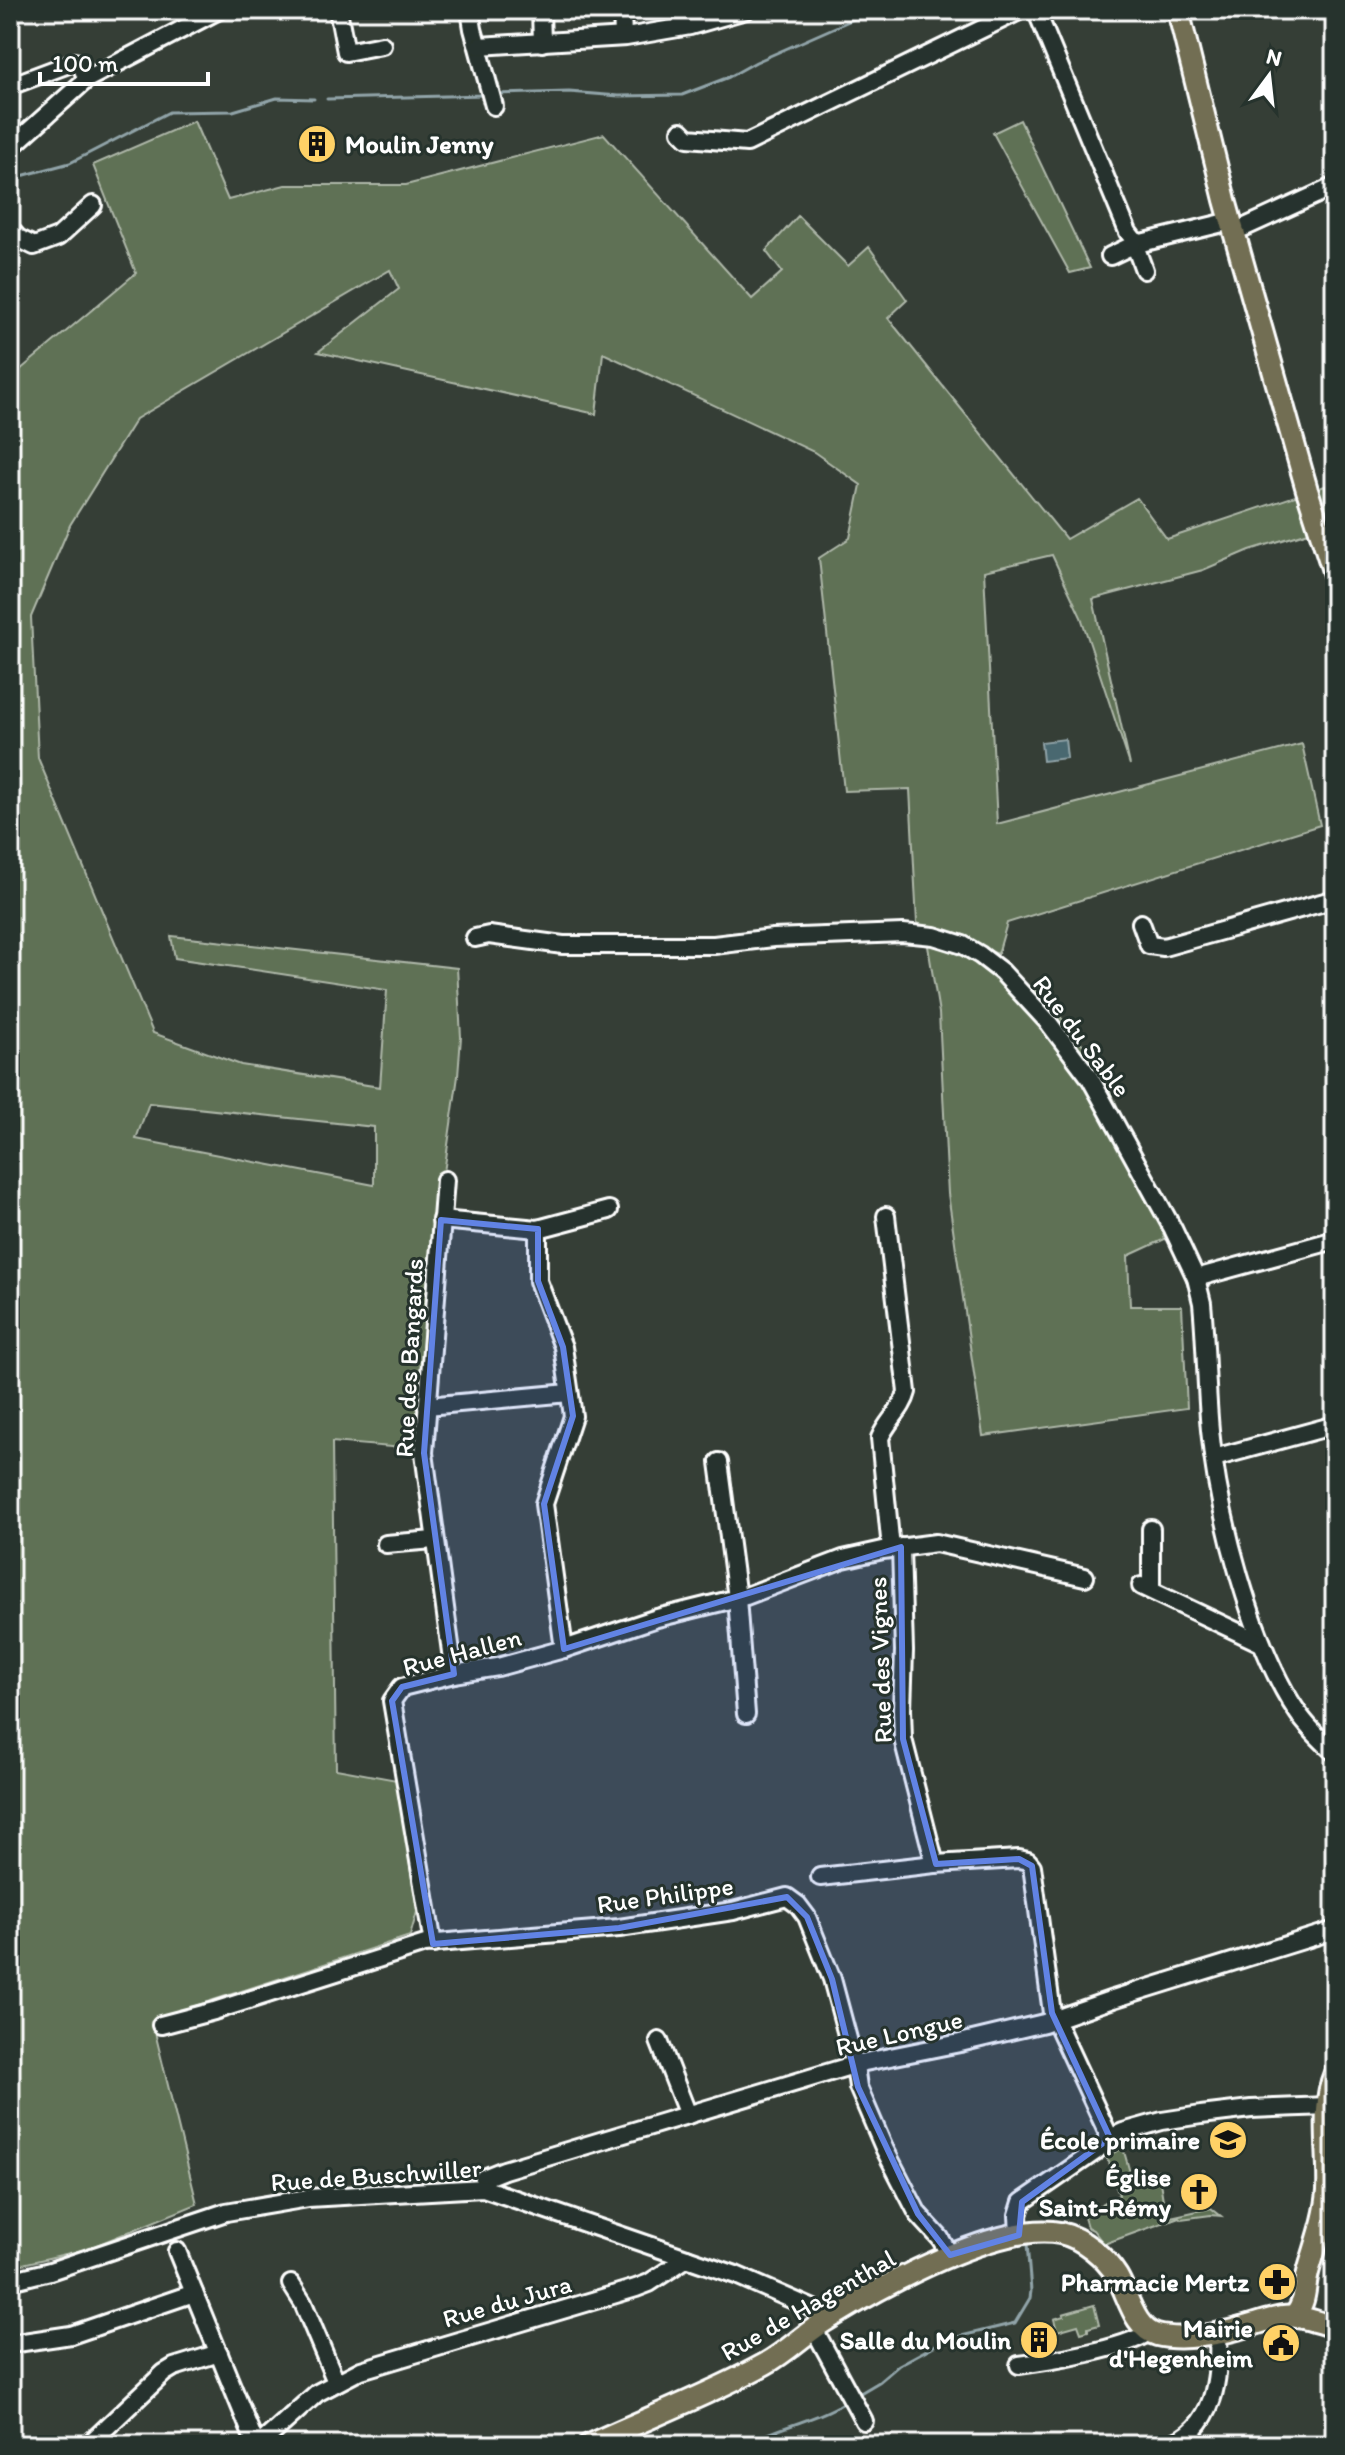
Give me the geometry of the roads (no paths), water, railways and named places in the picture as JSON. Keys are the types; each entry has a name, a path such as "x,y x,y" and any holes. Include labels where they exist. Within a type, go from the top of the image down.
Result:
{"main road":[{"path":"1178,10 1232,226 1303,477 1335,577"},
{"path":"1295,2316 1304,2301 1307,2274 1328,2194 1328,2106 1335,2073"},
{"name":"Rue de Hagenthal","path":"589,2445 765,2364 821,2324 950,2255 979,2244 1019,2235 1061,2233 1078,2239 1116,2274 1141,2324 1149,2332"},
{"path":"1149,2332 1169,2337 1218,2333 1295,2316 1335,2327"}],"street":[{"path":"10,148 87,79 219,10"},
{"path":"338,10 346,52 382,45"},
{"path":"470,10 493,98"},
{"path":"541,10 542,43"},
{"path":"622,10 623,37"},
{"path":"479,46 623,37 690,26 746,10"},
{"path":"681,131 688,138 747,143 1021,10"},
{"path":"1036,10 1144,270"},
{"path":"10,86 74,62 80,63 87,79"},
{"path":"1110,256 1133,243 1232,226 1243,228 1335,186"},
{"path":"13,238 34,246 58,237 93,205"},
{"path":"1141,923 1149,945 1164,947 1335,899"},
{"name":"Rue du Sable","path":"475,938 489,935 563,945 714,945 773,938 903,933 934,936 963,945 1002,972 1048,1022 1090,1078 1173,1229 1196,1278 1202,1303 1214,1458 1235,1556 1261,1643 1297,1713 1335,1753"},
{"name":"Rue des Bangards","path":"445,1180 424,1453 454,1674"},
{"path":"441,1220 538,1229 609,1210"},
{"name":"Rue des Vignes","path":"886,1216 907,1392 880,1438 896,1548 904,1651 903,1739 935,1864"},
{"path":"538,1229 538,1281 563,1347 573,1416 544,1504 564,1649"},
{"path":"1196,1278 1335,1240"},
{"path":"427,1406 569,1393"},
{"path":"1214,1458 1335,1425"},
{"path":"719,1462 737,1598 746,1714"},
{"path":"1151,1529 1146,1588 1261,1643"},
{"path":"386,1544 434,1540"},
{"name":"Rue Hallen","path":"433,1944 392,1701 402,1687 498,1667 564,1649 657,1618 768,1589 843,1559 896,1548 944,1544 1085,1577"},
{"path":"820,1877 935,1864 1028,1861 1032,1866 1055,2020 1110,2138"},
{"name":"Rue Philippe","path":"161,2025 425,1944 619,1928 733,1911 787,1897 807,1917 827,1966 855,2065 858,2087 902,2187 918,2214 940,2238 950,2255"},
{"name":"Rue Longue","path":"483,2188 484,2178 504,2170 855,2065 1055,2020 1335,1930"},
{"path":"659,2041 688,2115"},
{"path":"1019,2235 1018,2215 1022,2202 1110,2138 1162,2121 1201,2115 1251,2109 1328,2106"},
{"name":"Rue de Buschwiller","path":"10,2281 50,2271 226,2212 308,2198 483,2188 761,2284 823,2313 821,2324"},
{"path":"177,2251 178,2228"},
{"path":"160,2234 177,2251 257,2445"},
{"name":"Rue du Jura","path":"257,2445 317,2393 361,2370 636,2288 687,2258"},
{"path":"291,2284 303,2303 336,2382"},
{"path":"10,2344 71,2335 194,2293"},
{"path":"821,2324 864,2421"},
{"path":"1019,2365 1114,2346 1149,2332"},
{"path":"1175,2444 1190,2434 1209,2408 1219,2368 1218,2333"},
{"path":"88,2445 164,2373 219,2353"}],"water":[{"path":"1065,739 1067,758 1043,761 1041,742"}],"waterway":[{"path":"496,94 682,95 729,77 874,10"},
{"path":"327,99 485,95"},
{"path":"10,179 70,163 169,112 233,111 277,98 314,99"},
{"path":"857,2395 899,2365 945,2340 1015,2323 1030,2298 1027,2244"},
{"path":"744,2445 847,2401"}],"place":[{"name":"Moulin Jenny","path":"317,144"},
{"name":"École primaire","path":"1228,2140"},
{"name":"Église Saint-Rémy","path":"1199,2192"},
{"name":"Pharmacie Mertz","path":"1277,2282"},
{"name":"Salle du Moulin","path":"1039,2340"},
{"name":"Mairie d'Hegenheim","path":"1281,2343"}]}
